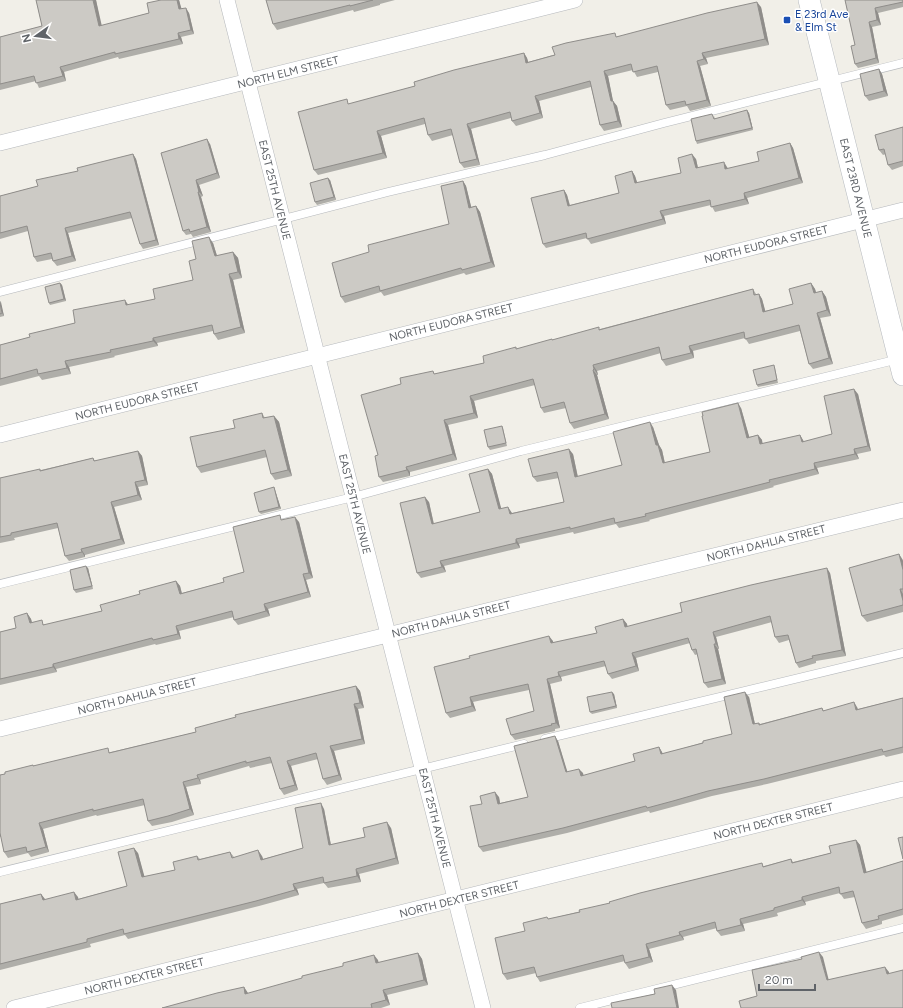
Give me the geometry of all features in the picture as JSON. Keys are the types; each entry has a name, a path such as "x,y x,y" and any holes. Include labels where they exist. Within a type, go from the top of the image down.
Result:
{"street":[{"name":"EAST 25TH AVENUE","path":"226,0 389,634 483,1008"},
{"name":"NORTH ELM STREET","path":"0,143 575,0"},
{"name":"EAST 23RD AVENUE","path":"809,0 902,364"},
{"name":"NORTH EUDORA STREET","path":"0,435 903,210"},
{"name":"NORTH DAHLIA STREET","path":"0,729 903,510"},
{"name":"NORTH DEXTER STREET","path":"14,1008 903,789"}],"lane":[{"path":"0,292 388,192 545,155 664,123 903,63"},
{"path":"0,584 353,496 521,451 902,364"},
{"path":"0,872 903,653"},
{"path":"580,1008 903,928"}],"building":[{"path":"36,0 93,0 99,26 149,13 147,3 161,0 177,0 179,9 186,8 191,30 178,33 179,39 115,54 115,52 60,67 63,76 36,83 34,76 0,84 0,37 42,26"},
{"path":"266,0 373,0 273,24"},
{"path":"845,0 903,0 903,2 875,8 877,20 869,22 876,58 855,64 851,46 855,45"},
{"path":"757,2 765,39 702,53 704,59 697,61 707,100 686,105 685,101 666,105 657,66 633,72 631,64 604,71 611,101 613,101 618,121 600,125 590,81 535,96 540,113 512,121 510,112 467,124 477,159 460,163 451,129 428,135 424,118 377,131 383,153 314,170 298,112 347,99 348,104 415,86 414,82 454,70 524,53 526,63 555,55 552,47 566,43 615,33 616,37 707,13"},
{"path":"879,69 884,91 865,96 860,74"},
{"path":"747,110 752,128 696,141 691,119 712,114 714,119"},
{"path":"903,127 903,161 888,165 884,149 879,150 875,135"},
{"path":"207,139 217,173 196,180 207,227 190,232 189,229 183,231 161,153"},
{"path":"790,143 799,178 744,193 745,199 711,207 710,200 660,211 663,219 587,239 586,233 543,244 531,198 564,190 568,206 619,193 615,176 632,171 635,183 681,173 678,158 692,154 696,168 724,162 725,169 759,161 757,152"},
{"path":"133,154 156,240 140,244 130,212 65,228 72,256 53,261 51,253 34,257 27,226 0,233 0,196 38,186 36,180 78,171 77,168"},
{"path":"328,178 334,197 315,202 310,183"},
{"path":"463,181 469,208 476,206 491,262 462,270 461,268 380,291 379,286 341,297 332,263 369,252 368,245 449,224 441,186"},
{"path":"209,237 215,256 233,252 238,272 229,274 241,327 214,334 212,325 153,338 153,341 110,350 111,352 65,361 67,368 38,374 37,369 0,379 0,345 30,337 29,334 75,323 73,310 125,300 126,305 155,299 153,289 193,280 189,261 196,259 192,241"},
{"path":"60,283 64,299 49,303 45,287"},
{"path":"811,283 814,293 822,291 827,310 817,313 829,358 809,364 799,325 745,339 744,332 689,346 691,353 662,360 659,347 593,365 605,414 570,423 564,402 541,408 533,379 470,396 474,413 444,420 453,454 406,467 407,470 379,477 375,456 378,455 361,395 401,384 400,378 433,371 434,374 484,363 483,356 516,347 516,349 552,340 599,327 599,330 753,289 754,295 759,294 763,312 793,304 789,289"},
{"path":"0,303 2,313 0,314"},
{"path":"774,365 777,380 757,385 753,370"},
{"path":"854,389 868,446 854,449 855,454 814,463 815,469 645,514 646,516 615,523 614,518 570,529 570,527 516,539 516,543 440,561 442,567 417,573 400,503 425,497 432,524 480,512 469,474 488,469 499,509 508,507 510,514 564,502 557,472 533,477 528,459 569,449 575,477 622,465 613,432 650,422 656,445 658,445 663,463 710,452 702,412 738,403 747,438 758,435 760,444 800,435 802,442 832,434 824,396"},
{"path":"262,413 263,418 274,416 288,470 271,474 265,450 197,467 190,437 235,428 233,420"},
{"path":"502,426 506,443 488,447 484,430"},
{"path":"138,451 145,480 135,482 138,495 111,502 121,539 81,549 82,552 65,556 57,523 11,533 11,535 0,537 0,478 40,469 40,471 93,458 94,461"},
{"path":"274,487 279,507 259,512 254,493"},
{"path":"280,515 281,520 295,517 309,573 303,574 308,592 264,604 266,611 234,620 232,611 176,626 178,634 153,640 152,638 53,664 53,667 0,679 0,632 16,628 14,617 27,613 30,623 42,620 43,625 102,611 100,605 140,594 139,591 176,581 180,594 224,582 223,578 244,572 233,527"},
{"path":"899,554 903,570 903,589 900,589 903,605 862,616 849,568"},
{"path":"86,566 92,586 74,590 70,570"},
{"path":"827,568 842,650 812,656 813,658 796,663 788,635 775,637 770,616 713,632 716,644 714,644 722,679 704,683 696,649 692,650 688,638 632,653 636,666 608,674 604,661 558,672 559,676 547,679 556,723 551,724 552,725 511,735 506,719 534,711 528,684 470,697 472,706 446,713 434,667 470,658 469,656 549,636 551,643 597,633 595,627 623,619 625,627 682,612 680,603"},
{"path":"356,686 360,703 354,704 362,739 330,746 339,775 323,779 316,753 287,761 295,785 280,789 270,757 246,763 246,761 197,775 198,778 183,782 190,809 148,821 143,799 93,811 93,809 39,823 46,847 27,852 26,847 4,852 0,833 0,775 5,774 5,772 108,748 109,753 196,732 195,728 236,717 235,715"},
{"path":"612,692 616,706 590,712 587,697"},
{"path":"745,692 753,724 759,723 759,725 822,708 823,711 854,702 856,710 903,698 903,747 883,752 882,749 764,779 708,791 647,808 646,806 563,828 479,847 470,806 482,804 480,796 495,792 498,804 528,797 514,746 555,736 566,772 579,769 581,776 635,761 633,754 659,747 661,754 732,734 724,697"},
{"path":"321,803 329,845 365,837 363,828 387,822 396,858 356,869 357,876 324,883 323,877 293,884 295,890 256,901 124,934 123,929 87,939 87,942 0,964 0,904 41,894 43,900 74,892 76,900 127,886 118,852 134,848 142,877 175,870 173,862 197,856 198,860 230,852 232,858 258,850 261,860 303,848 295,808"},
{"path":"903,837 903,859 898,838"},
{"path":"856,840 864,873 903,861 903,909 878,916 879,919 862,923 853,891 840,894 839,887 802,897 802,900 774,908 774,910 740,919 741,925 717,931 715,922 679,932 680,935 646,944 649,957 625,963 623,955 537,977 534,967 503,974 495,938 525,931 523,923 547,917 548,919 580,912 579,910 610,903 609,902 640,893 762,863 763,867 791,859 792,863 831,853 829,846"},
{"path":"819,952 827,980 885,967 887,974 903,970 903,1008 741,1008 739,1001 757,996 752,970 802,959 801,957"},
{"path":"418,953 424,980 383,990 386,1000 371,1004 372,1008 162,1008 244,987 245,994 302,978 302,976 343,966 343,963 374,955 376,963"},
{"path":"672,985 677,1008 612,1008 611,1003 655,994 654,989"}],"place":[{"name":"E 23rd Ave & Elm St","path":"787,20"}]}
